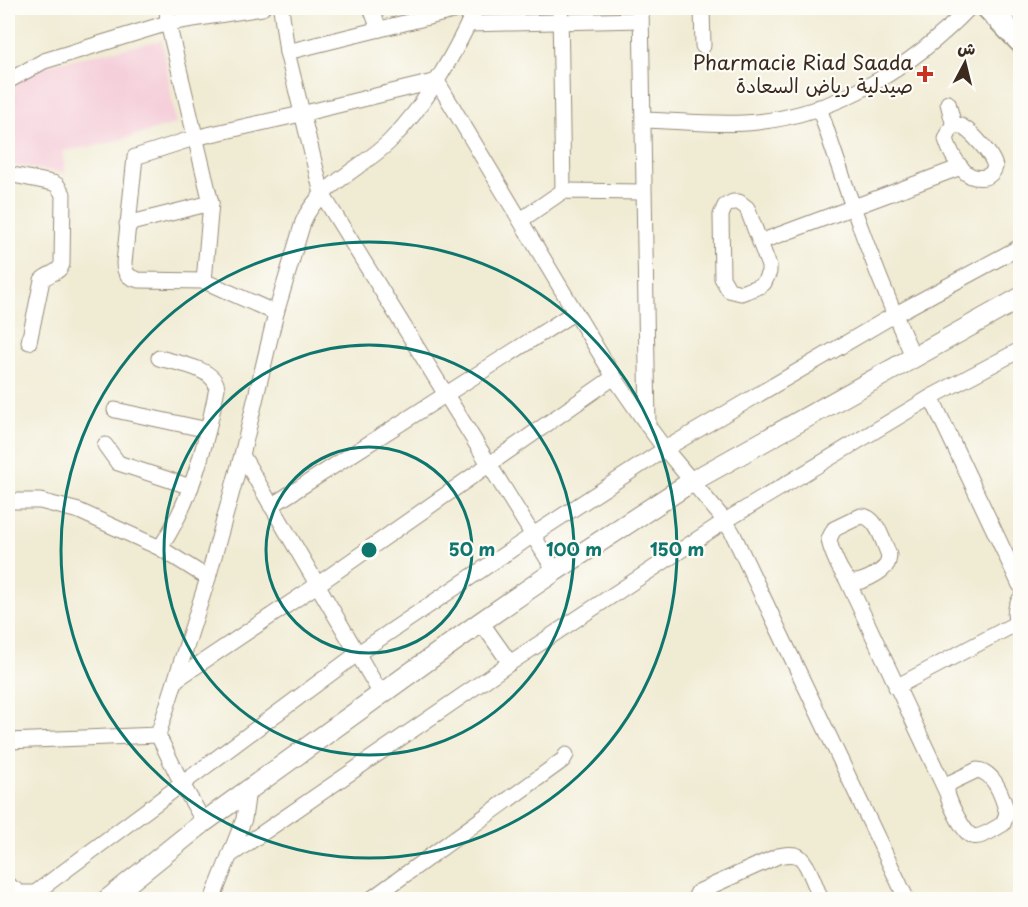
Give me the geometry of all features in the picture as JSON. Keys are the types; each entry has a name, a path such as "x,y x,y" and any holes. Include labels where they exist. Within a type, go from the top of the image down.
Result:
{"highway":[{"path":"988,8 1020,41"}],"main road":[{"path":"107,900 204,822 555,570 692,482 1020,298"}],"street":[{"path":"8,81 44,61 168,15 262,8"},
{"path":"281,8 287,52 322,194 555,570"},
{"path":"371,8 379,29"},
{"path":"287,52 465,8"},
{"path":"204,822 158,735 208,578 242,455 276,313 303,222 309,208 322,194 358,168 412,117 437,81 476,8"},
{"path":"702,8 703,46"},
{"path":"643,120 756,122 819,107 864,89 906,64 945,33 969,8"},
{"path":"468,24 560,14 641,14 648,426"},
{"path":"560,14 562,191"},
{"path":"168,15 194,138 211,203 204,281"},
{"path":"276,313 204,281 139,280 127,275 124,263 135,157 194,138 437,81"},
{"path":"437,81 614,377 665,449 725,520 907,900"},
{"path":"948,103 954,126"},
{"path":"819,107 853,209 894,315 914,358"},
{"path":"954,126 966,128 992,157 995,167 992,174 981,177 970,175 961,167 946,139 948,131 954,126"},
{"path":"760,242 961,167"},
{"path":"8,174 53,183 63,194 62,264 58,271 46,275 42,280 29,342"},
{"path":"521,220 562,191 643,192"},
{"path":"738,202 747,208 760,242 769,266 768,278 760,286 741,293 729,290 723,278 721,215 725,206 738,202"},
{"path":"127,224 211,203"},
{"path":"8,885 20,893 35,893 357,654 533,535 665,449 894,315 1020,247"},
{"path":"271,506 575,312"},
{"path":"229,856 510,663 725,520 931,398 1020,350"},
{"path":"159,358 208,373 213,377 217,388 208,430 191,487 174,528 160,548"},
{"path":"177,679 317,585 614,377"},
{"path":"931,398 1020,585"},
{"path":"115,410 208,430"},
{"path":"105,445 118,463 191,487"},
{"path":"242,455 381,694"},
{"path":"8,501 40,501 66,506 160,548 208,578"},
{"path":"848,580 861,581 882,570 888,561 886,550 873,521 868,517 857,517 834,529 830,536 831,547 964,830 969,835 980,836 1003,824 1006,819 1005,807 992,779 983,771 971,771 952,782 947,793"},
{"path":"896,687 1019,625 1015,611 1020,599"},
{"path":"481,622 510,663"},
{"path":"8,741 158,735"},
{"path":"370,900 563,760 566,755"},
{"path":"212,900 244,819 248,790"},
{"path":"694,900 698,892 778,856 789,854 798,856 804,862 821,900"}],"shaded area":[{"path":"162,40 176,124 101,145 63,151 65,173 8,165 8,92 29,69"}],"place":[{"name":"Pharmacie Riad Saada صيدلية رياض السعادة","path":"925,74"}]}
